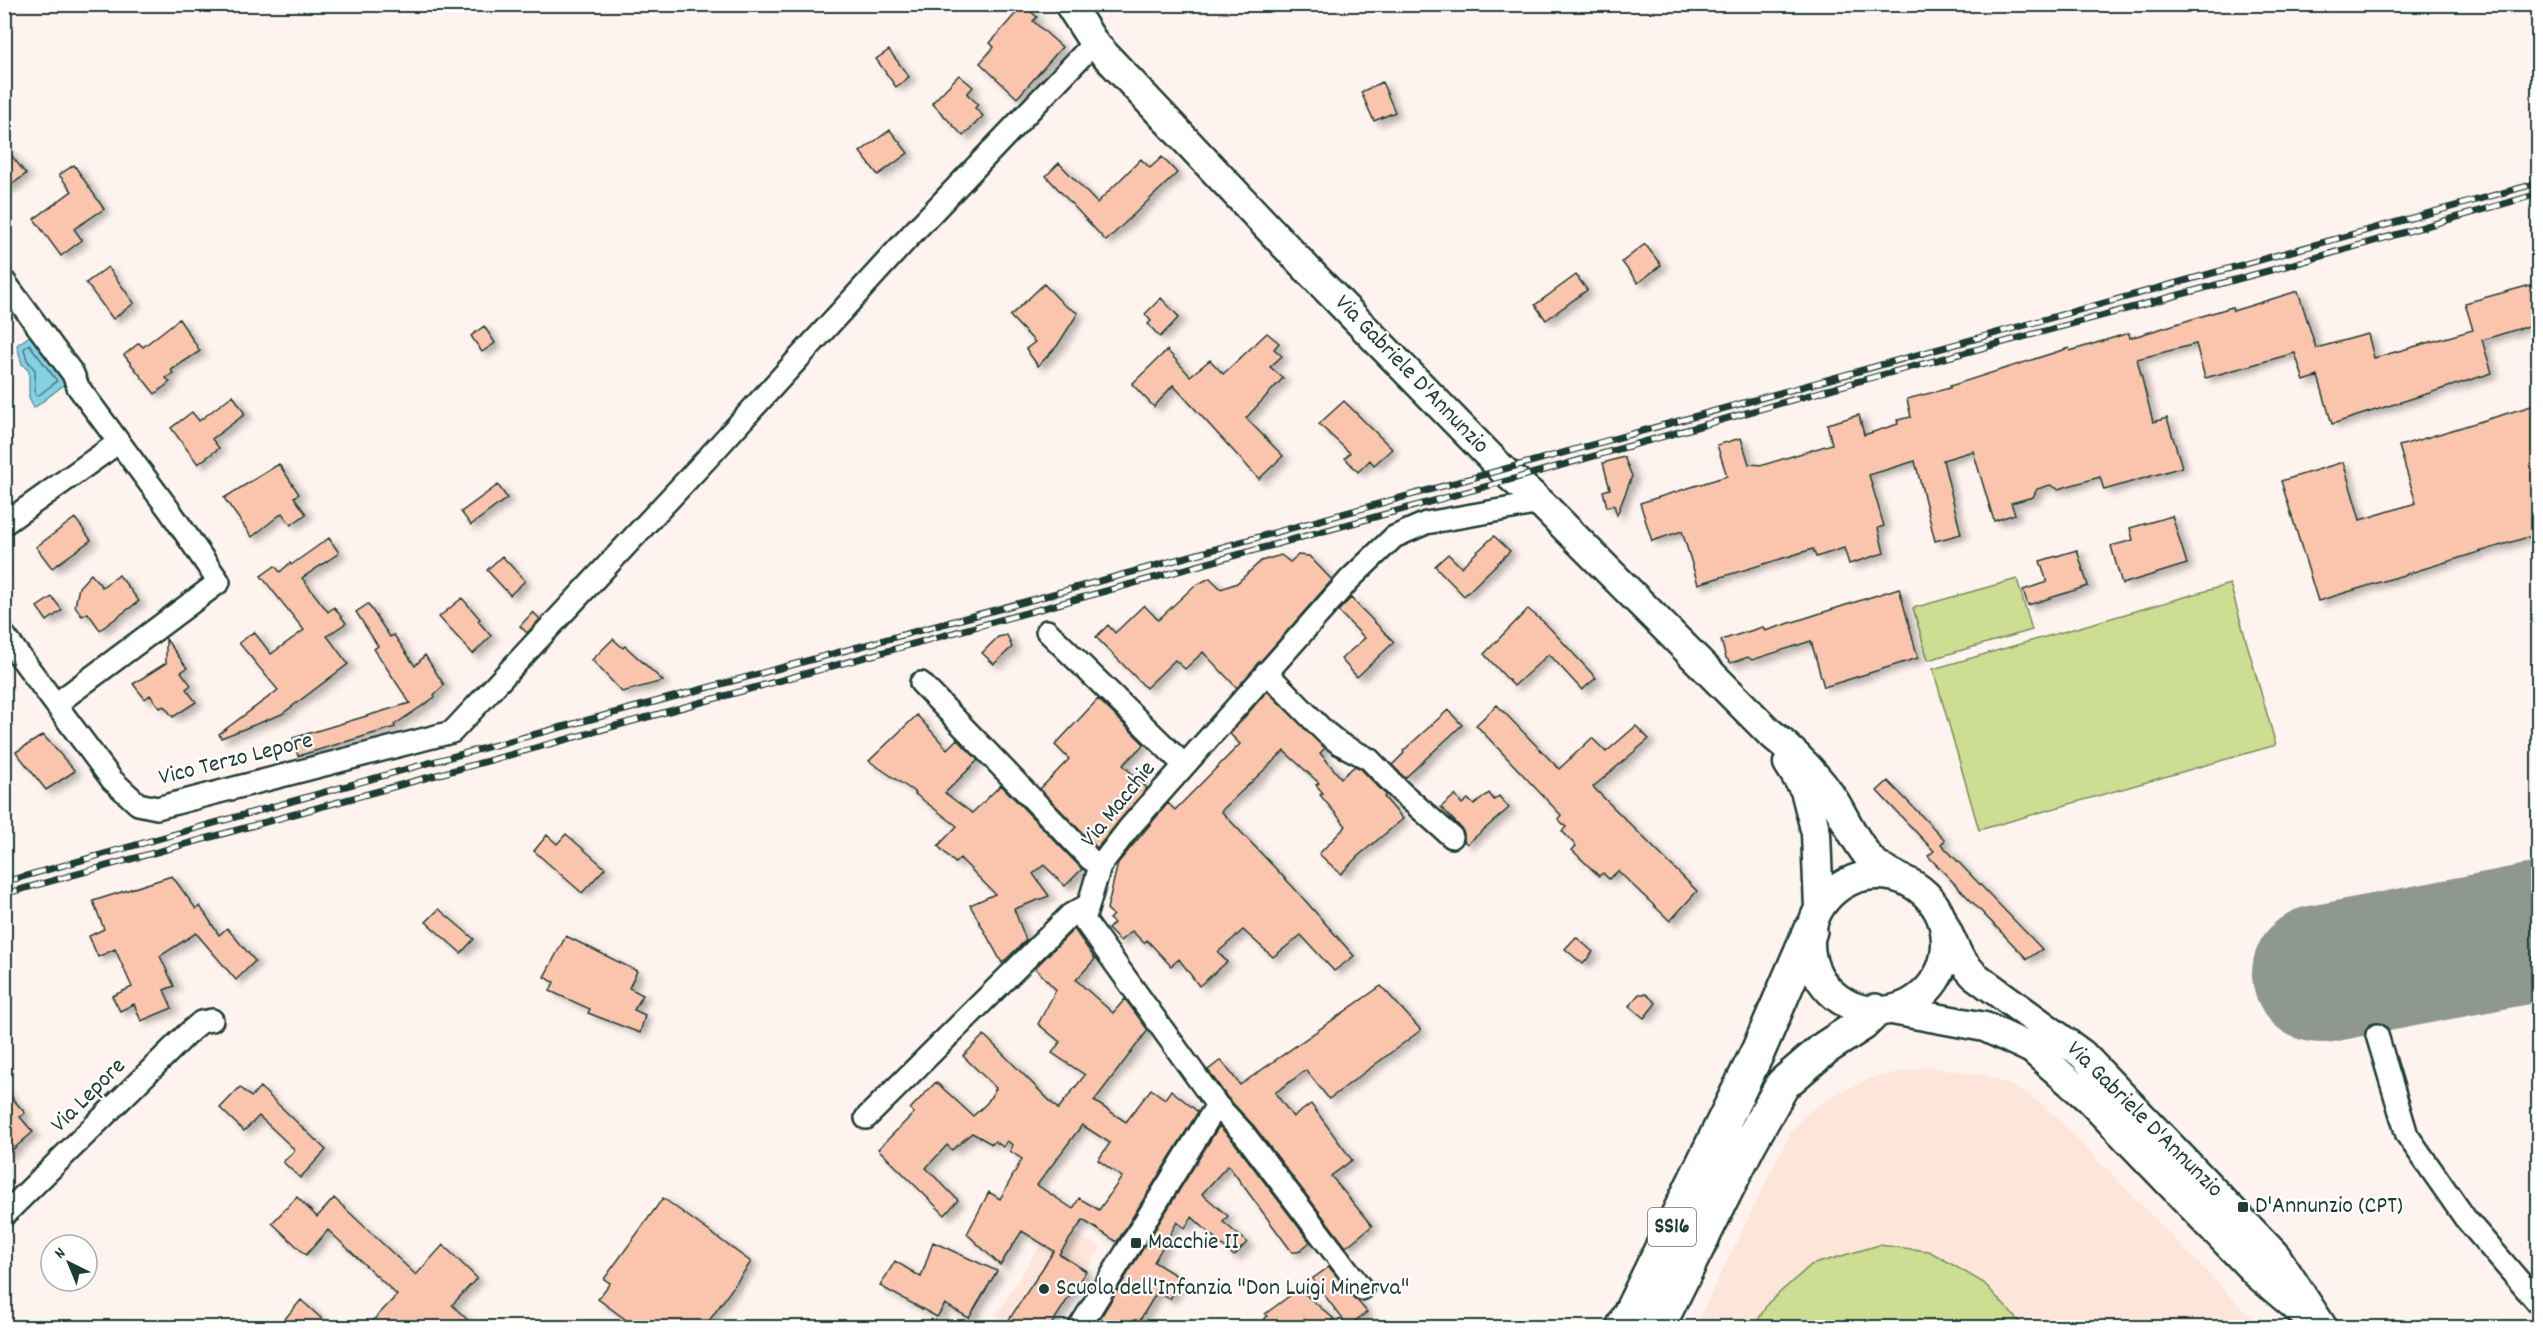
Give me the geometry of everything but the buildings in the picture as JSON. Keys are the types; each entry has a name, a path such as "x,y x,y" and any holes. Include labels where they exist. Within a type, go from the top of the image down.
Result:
{"highway":[{"name":"SS16","path":"1623,1328 1721,1127 1814,920"},
{"name":"SS16","path":"1658,1328 1749,1144 1783,1084 1825,1048 1883,1011"}],"street":[{"name":"Via Gabriele D'Annunzio","path":"1069,4 1094,43 1318,280 1503,470 1541,503 1768,731"},
{"name":"Vico Terzo Lepore","path":"4,634 112,780 138,804 157,808 452,732 715,450 909,237 1094,43"},
{"path":"4,281 73,374 78,387 219,582 56,704"},
{"path":"4,524 119,442"},
{"name":"Via Macchie","path":"1217,1105 1084,920 1100,866 1129,828 1266,672 1350,579 1394,537 1426,523 1541,503"},
{"path":"1047,631 1184,765"},
{"path":"1266,672 1325,732 1340,744 1369,759 1401,792 1452,837"},
{"path":"921,683 1090,859 1100,866"},
{"path":"1768,731 1791,750 1821,783 1835,802 1849,830 1873,862 1919,888 1935,905 1960,959 2042,1039"},
{"path":"1768,731 1805,790 1816,833 1814,920 1809,949 1813,966 1827,989 1849,1005 1985,1027 2042,1039"},
{"path":"1814,920 1834,890 1854,878 1877,874 1899,878"},
{"path":"866,1118 1070,915 1088,905"},
{"path":"1883,1011 1912,1002 1929,988 1941,969 1946,948 1944,925"},
{"name":"Via Lepore","path":"4,1215 187,1034 201,1022 212,1020"},
{"path":"2376,1035 2407,1135 2465,1218 2538,1303"},
{"name":"Via Gabriele D'Annunzio","path":"2042,1039 2082,1054 2276,1256 2322,1328"},
{"path":"1079,1328 1217,1105 1244,1134 1362,1289"}],"shaded area":[{"path":"1929,1067 1987,1076 2014,1087 2036,1100 2055,1116 2260,1327 1694,1328 1791,1132 1807,1114 1828,1098 1874,1077"},
{"name":"Scuola dell'Infanzia \"Don Luigi Minerva\"","path":"1053,1225 1101,1247 1049,1327 1001,1327 997,1314"}],"green space":[{"path":"2017,579 2032,630 1928,660 1913,608"},
{"path":"2230,584 2276,745 1979,830 1933,669"},
{"path":"1879,1245 1929,1251 1984,1283 2024,1327 1754,1327 1768,1303 1811,1265"}],"water":[{"path":"31,335 66,383 34,408 29,397 29,371 22,364 17,345"}],"runway":[{"path":"2321,974 2538,932"}],"railway":[{"path":"4,882 425,764 1006,607 2538,183"},
{"path":"4,894 1513,479 1852,383 2301,262 2538,194"}],"place":[{"name":"D'Annunzio (CPT)","path":"2243,1207"},
{"name":"Macchie II","path":"1136,1243"},
{"name":"Scuola dell'Infanzia \"Don Luigi Minerva\"","path":"1044,1289"}]}
